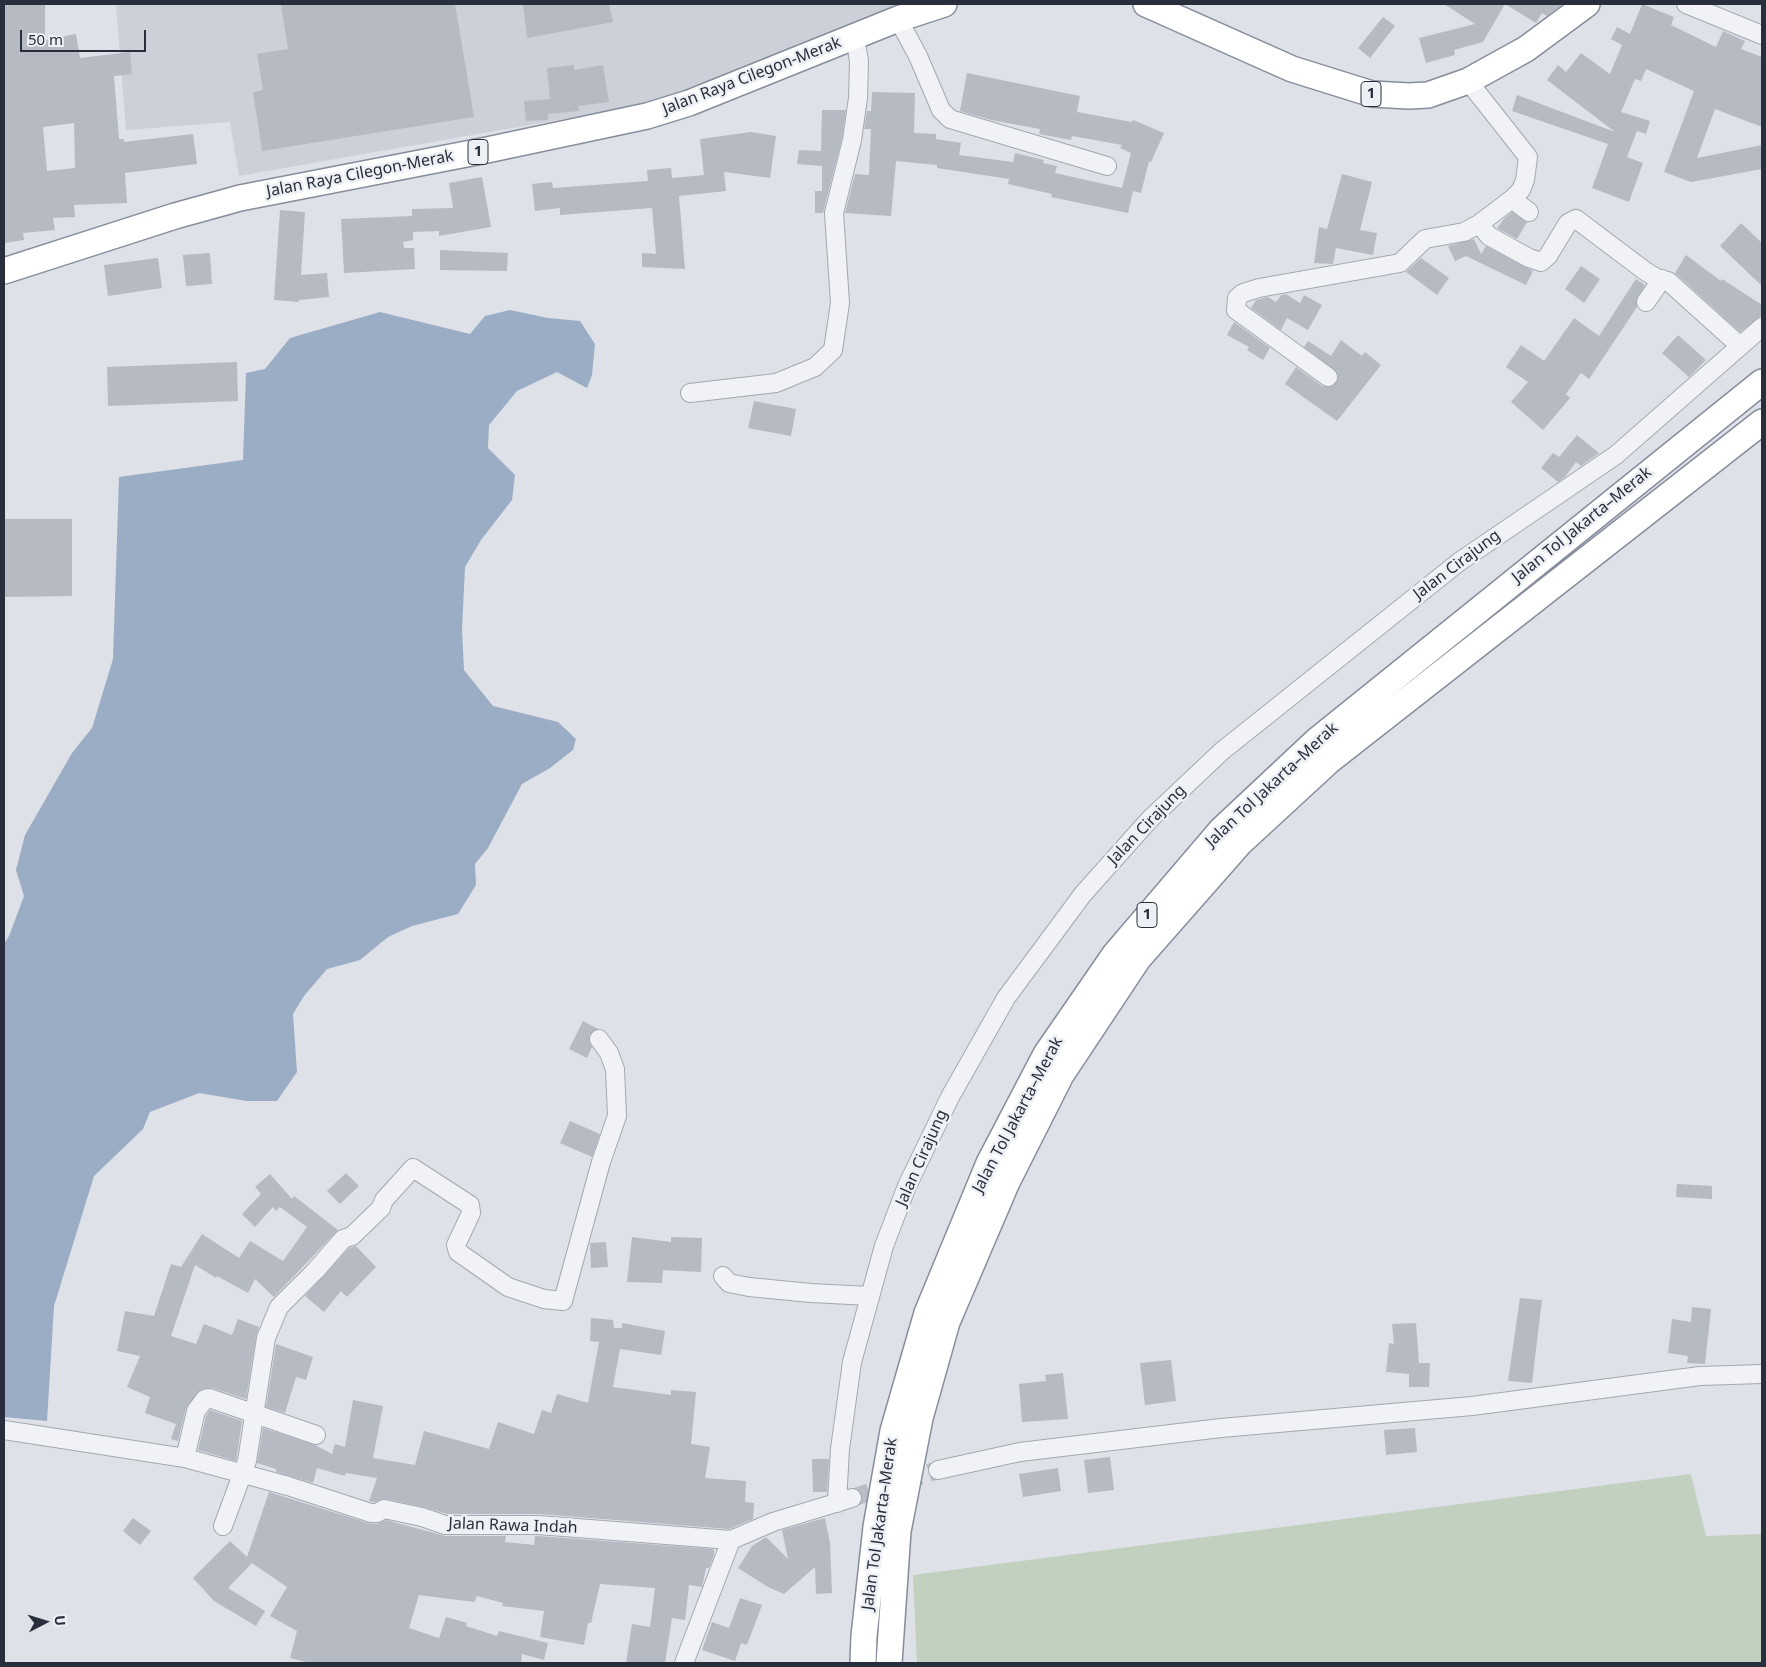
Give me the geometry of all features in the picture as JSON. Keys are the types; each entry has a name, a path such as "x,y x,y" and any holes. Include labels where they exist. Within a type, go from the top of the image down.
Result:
{"highway":[{"name":"Jalan Raya Cilegon-Merak","path":"4,271 175,216 240,198 487,150 647,116 698,100 898,19 944,4"},
{"name":"1","path":"1146,4 1292,70 1372,94 1428,95 1468,81 1526,49 1587,4"},
{"name":"Jalan Tol Jakarta–Merak","path":"863,1663 864,1636 876,1527 894,1431 927,1313 998,1147 1046,1054 1115,954 1221,830 1316,742 1762,382"},
{"name":"Jalan Tol Jakarta–Merak","path":"889,1663 898,1531 920,1418 947,1322 1007,1182 1061,1075 1138,959 1240,843 1328,761 1762,422"}],"street":[{"path":"1686,4 1762,35"},
{"path":"898,19 918,56 941,110 950,119 1106,166"},
{"path":"690,393 776,384 815,367 833,350 840,303 834,213 852,140 858,98 859,60 855,37"},
{"path":"1328,377 1236,310 1237,298 1243,293 1259,288 1400,263 1425,239 1464,232 1479,224 1512,199 1525,180 1528,157 1468,81"},
{"path":"1512,199 1529,212"},
{"path":"1479,224 1489,236 1529,258 1541,262 1548,256 1568,223 1576,219 1658,280 1668,281 1740,345"},
{"path":"1646,302 1662,279"},
{"name":"Jalan Cirajung","path":"731,1540 773,1522 844,1501 844,1413 852,1362 884,1246 907,1186 950,1097 1006,998 1083,894 1126,844 1222,751 1276,706 1459,562 1529,512 1616,455 1762,327"},
{"path":"223,1526 243,1475 252,1439 266,1338 279,1307 343,1239 352,1236 381,1208 384,1200 413,1168 470,1205 471,1213 456,1245 458,1252 508,1287 544,1299 563,1301 601,1162 616,1119 615,1069 609,1053 599,1039"},
{"path":"723,1276 729,1283 749,1287 870,1296"},
{"path":"938,1470 1020,1452 1221,1428 1472,1406 1700,1376 1762,1374"},
{"path":"184,1458 196,1411 205,1399 316,1435"},
{"name":"Jalan Rawa Indah","path":"4,1430 184,1458 288,1486 371,1513 384,1509 422,1516 445,1525 538,1525 731,1540"},
{"path":"684,1663 731,1540"}],"shaded area":[{"path":"116,4 907,4 660,102 239,176 230,122 126,130"}],"green space":[{"path":"1691,1474 1706,1536 1762,1534 1762,1663 917,1663 913,1575"}],"water":[{"path":"510,310 548,318 580,321 595,344 592,375 587,388 557,372 517,391 489,425 488,448 515,475 512,500 481,540 465,567 462,630 464,670 493,706 558,722 576,739 573,750 550,768 522,784 488,848 475,864 476,885 458,914 412,926 388,937 360,960 327,969 304,996 293,1014 297,1072 277,1101 247,1101 199,1093 150,1112 143,1129 94,1176 54,1306 47,1421 4,1417 4,944 9,936 24,896 16,870 25,835 72,753 92,728 113,659 119,477 243,460 246,373 265,369 290,338 380,312 470,334 485,316"}],"building":[{"path":"45,4 45,40 76,34 80,58 130,52 132,74 114,76 119,139 124,139 124,142 193,134 197,164 125,173 127,203 74,205 75,217 53,218 55,230 23,233 24,240 4,243 4,5","holes":["74,123 75,168 47,171 43,127"]},
{"path":"281,4 455,4 474,117 262,151 253,92 263,90 257,54 288,49"},
{"path":"609,4 613,22 527,38 523,5"},
{"path":"1444,4 1505,4 1483,42 1454,50 1455,55 1426,63 1419,38 1475,24"},
{"path":"1505,4 1563,4 1547,16 1542,13 1536,23"},
{"path":"1642,4 1674,17 1671,25 1716,47 1723,31 1745,41 1741,49 1762,57 1762,127 1715,109 1697,158 1762,145 1762,169 1691,182 1664,172 1694,91 1646,69 1641,81 1635,79 1621,112 1650,121 1646,134 1637,131 1627,157 1643,163 1629,202 1592,188 1608,144 1512,111 1517,95 1615,132 1547,80 1558,65 1566,72 1581,53 1610,74 1622,45 1611,39 1617,27 1630,34"},
{"path":"1383,17 1395,26 1370,58 1358,48"},
{"path":"574,65 574,70 603,65 609,102 578,106 579,111 548,114 548,120 526,121 524,101 550,99 547,68"},
{"path":"967,73 1080,96 1077,112 1132,122 1133,120 1164,133 1151,162 1149,161 1141,193 1133,191 1128,213 1051,197 1052,194 1008,184 1009,179 937,168 937,165 896,161 891,216 845,213 855,174 869,175 871,129 864,129 867,111 871,111 872,92 915,93 914,133 936,134 936,139 961,143 959,155 1013,162 1015,153 1044,160 1043,163 1057,166 1055,173 1122,188 1131,153 1120,148 1122,145 1072,136 1071,140 1039,134 1040,129 991,120 960,111"},
{"path":"822,110 846,110 842,138 823,213 815,213 815,191 822,191 822,166 797,164 799,150 821,151"},
{"path":"751,132 776,136 770,178 724,172 726,191 679,196 685,269 642,267 642,253 656,254 652,208 560,215 560,208 535,211 532,184 552,182 553,188 648,181 647,170 671,168 672,178 704,175 700,139"},
{"path":"1342,174 1372,182 1360,230 1377,233 1373,255 1336,248 1333,264 1314,263 1319,227 1327,229"},
{"path":"482,177 491,227 439,236 439,231 413,232 413,240 403,242 404,248 414,248 415,269 344,273 341,219 412,216 412,209 453,208 449,183"},
{"path":"280,210 305,212 301,275 327,273 329,297 299,300 299,302 274,300"},
{"path":"1512,212 1527,222 1517,239 1497,228"},
{"path":"1741,223 1762,243 1762,286 1720,246"},
{"path":"1474,239 1481,254 1486,246 1533,271 1526,285 1466,256 1455,261 1448,246"},
{"path":"440,250 508,253 507,271 440,270"},
{"path":"210,253 212,284 186,286 183,255"},
{"path":"1686,255 1721,281 1722,279 1762,305 1762,315 1740,332 1675,273"},
{"path":"158,258 162,288 108,296 104,265"},
{"path":"1421,258 1449,278 1437,295 1406,272"},
{"path":"1581,266 1600,279 1584,303 1565,289"},
{"path":"1636,279 1645,285 1636,301 1637,307 1589,379 1581,373 1566,394 1570,398 1543,430 1511,402 1528,382 1506,367 1521,345 1544,361 1574,318 1599,336"},
{"path":"1286,294 1300,303 1304,295 1322,305 1308,330 1287,318 1281,330 1251,308 1256,300 1268,297 1276,302 1281,295"},
{"path":"1234,322 1270,348 1263,360 1247,350 1249,347 1227,335"},
{"path":"1678,335 1706,360 1689,377 1662,353"},
{"path":"1341,340 1362,356 1365,352 1381,365 1337,421 1285,384 1296,367 1322,386 1333,386 1338,379 1337,372 1304,347 1308,341 1331,356"},
{"path":"237,362 238,401 108,406 107,367"},
{"path":"754,401 796,409 791,436 748,428"},
{"path":"1577,435 1599,453 1581,466 1576,462 1565,477 1558,482 1541,468 1553,453 1559,457"},
{"path":"4,519 72,519 72,596 4,597"},
{"path":"583,1021 598,1029 589,1035 592,1047 587,1058 569,1049"},
{"path":"570,1121 600,1134 592,1157 560,1143"},
{"path":"346,1173 359,1186 340,1204 327,1191"},
{"path":"270,1174 292,1199 294,1196 338,1230 274,1297 255,1279 248,1293 217,1276 216,1278 195,1265 171,1336 196,1344 204,1324 232,1335 238,1319 259,1327 246,1399 212,1388 202,1389 186,1408 178,1441 171,1439 176,1424 145,1413 150,1397 127,1387 140,1356 117,1351 125,1311 154,1316 171,1264 181,1267 202,1234 239,1258 250,1241 283,1261 307,1227 280,1207 276,1211 273,1207 255,1227 242,1214 261,1194 255,1187"},
{"path":"1677,1184 1712,1186 1712,1199 1676,1197"},
{"path":"632,1237 671,1242 671,1237 702,1238 701,1272 663,1270 662,1283 627,1282"},
{"path":"606,1242 608,1267 591,1268 590,1243"},
{"path":"356,1246 376,1267 347,1297 341,1291 324,1312 305,1296 349,1248"},
{"path":"1520,1298 1542,1300 1532,1383 1508,1381"},
{"path":"1692,1307 1711,1309 1705,1364 1687,1363 1688,1356 1668,1353 1672,1319 1691,1322"},
{"path":"591,1318 613,1320 614,1328 622,1328 622,1323 665,1331 661,1355 620,1349 613,1387 671,1395 671,1390 696,1392 691,1444 710,1447 705,1478 746,1481 745,1502 754,1503 753,1519 729,1529 539,1514 447,1514 386,1499 374,1502 369,1501 377,1478 346,1473 345,1476 317,1468 313,1483 276,1472 276,1469 257,1463 263,1428 315,1445 332,1454 335,1444 345,1447 353,1400 383,1406 373,1458 415,1465 424,1431 489,1449 498,1422 534,1434 542,1410 551,1413 557,1394 588,1403 599,1342 590,1341"},
{"path":"1416,1323 1419,1363 1430,1363 1429,1387 1409,1387 1409,1374 1386,1372 1389,1343 1394,1344 1392,1324"},
{"path":"276,1344 313,1357 306,1380 296,1377 285,1413 266,1407"},
{"path":"1171,1360 1176,1401 1145,1405 1140,1363"},
{"path":"1063,1373 1068,1419 1022,1422 1019,1384 1046,1381 1045,1375"},
{"path":"210,1410 242,1421 236,1461 198,1450 206,1416"},
{"path":"1415,1428 1417,1452 1386,1455 1384,1430"},
{"path":"1110,1457 1114,1490 1088,1493 1084,1460"},
{"path":"812,1459 829,1459 827,1492 813,1492"},
{"path":"1058,1468 1061,1491 1023,1497 1019,1474"},
{"path":"269,1492 368,1523 377,1524 386,1520 445,1536 506,1536 505,1542 534,1545 535,1536 538,1536 714,1549 714,1555 709,1568 706,1568 702,1587 689,1585 685,1620 672,1618 665,1663 626,1663 632,1624 650,1627 655,1588 600,1584 591,1623 588,1623 584,1645 540,1637 544,1611 502,1606 503,1603 477,1596 474,1602 419,1595 409,1628 439,1638 446,1617 467,1623 466,1626 497,1636 499,1631 548,1643 544,1660 522,1654 521,1663 309,1663 290,1658 297,1631 270,1616 287,1587 252,1563 228,1588 265,1611 256,1626 214,1601 193,1578 230,1541 247,1557"},
{"path":"133,1518 151,1531 140,1545 123,1531"},
{"path":"825,1518 830,1543 832,1593 816,1594 815,1567 784,1594 768,1587 738,1568 752,1546 766,1537 788,1559 782,1530"},
{"path":"740,1598 762,1605 747,1645 741,1643 735,1661 702,1650 712,1622 729,1628"}],"tunnel":[{"path":"852,1498 938,1470"}]}
